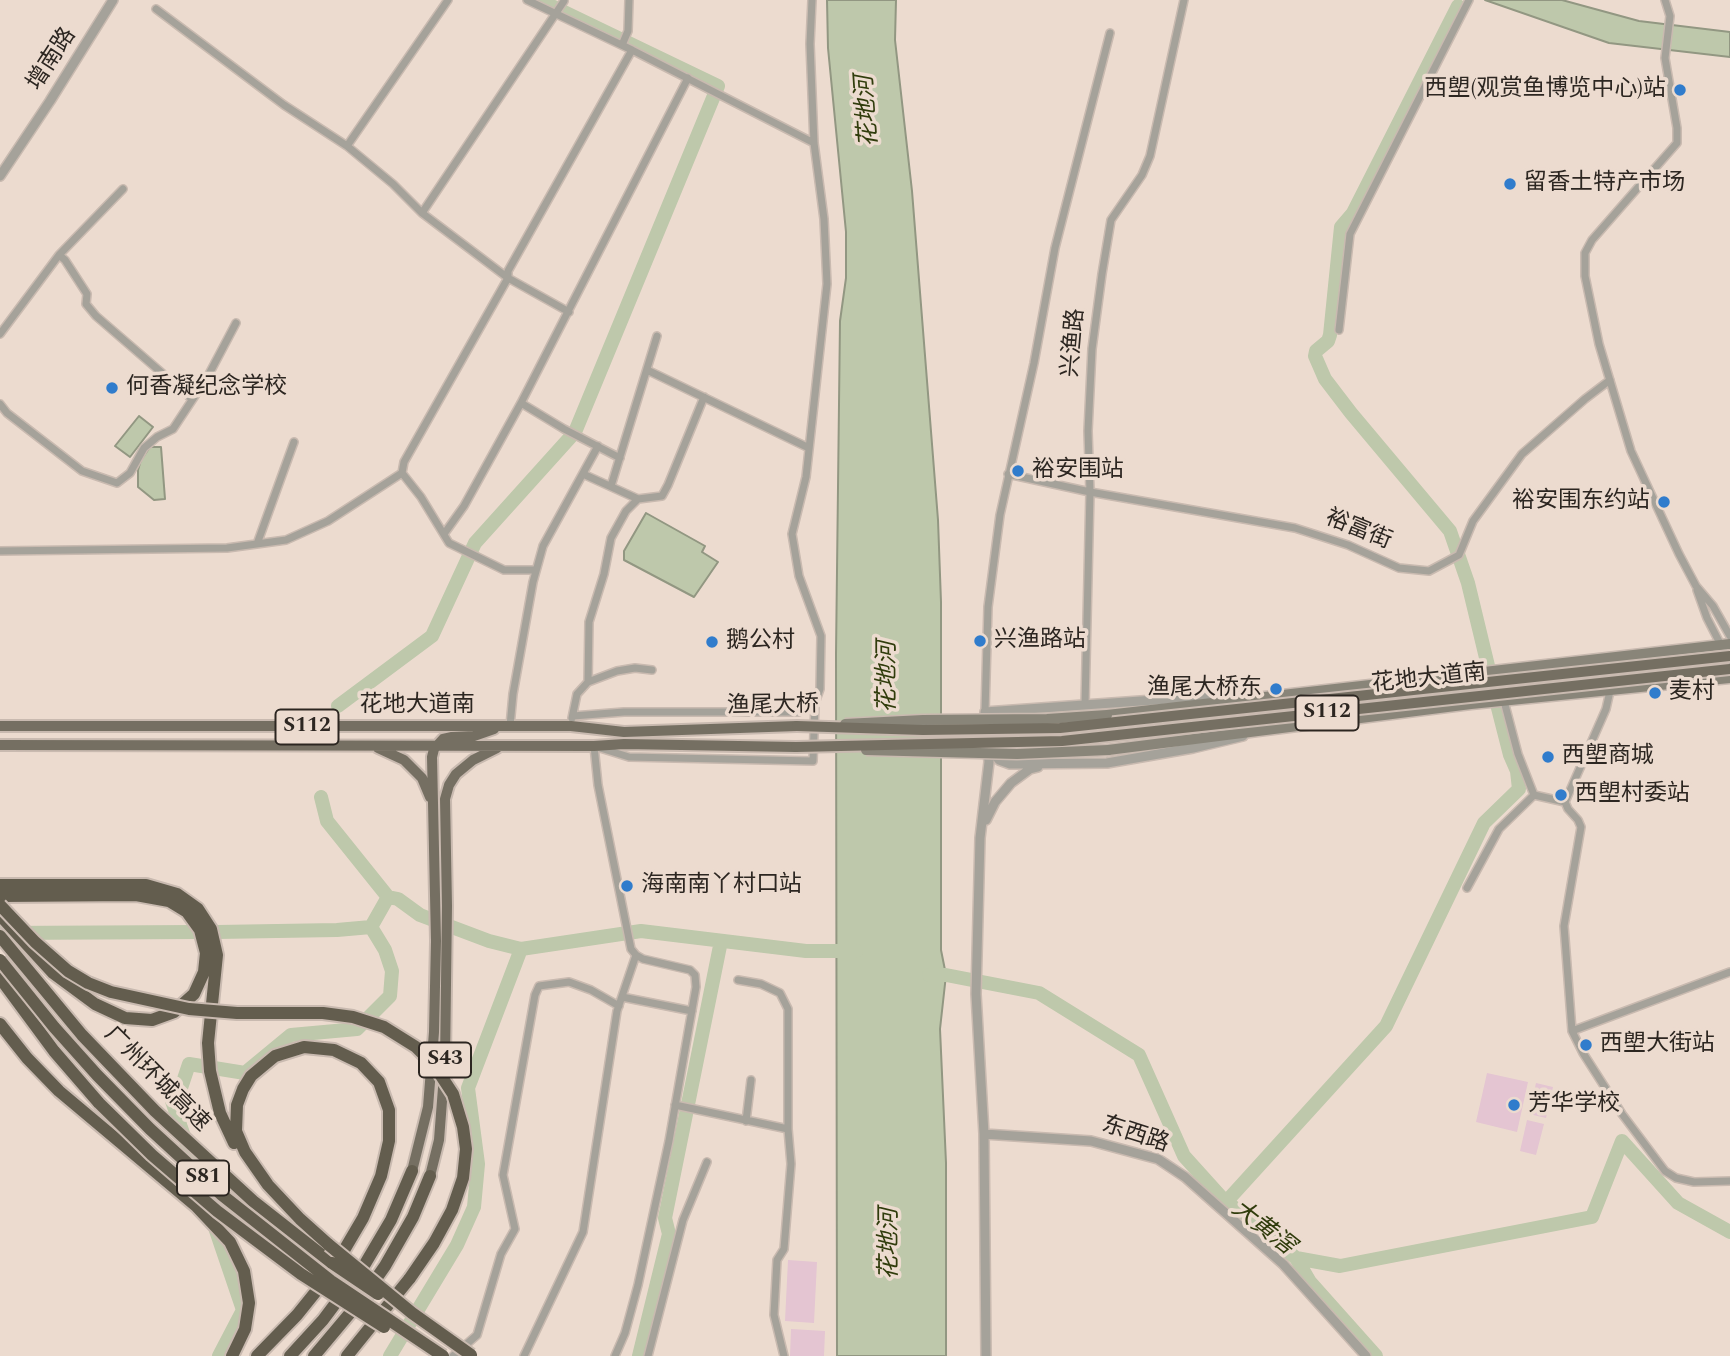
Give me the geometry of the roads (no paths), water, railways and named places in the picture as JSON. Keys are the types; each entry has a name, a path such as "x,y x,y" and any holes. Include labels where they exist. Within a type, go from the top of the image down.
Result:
{"highway":[{"path":"0,885 140,885 172,891 190,902 208,924 216,950 217,967 208,1042 210,1071 223,1120 238,1150 271,1195 412,1312 471,1356"},
{"path":"0,895 146,895 165,899 184,909 202,934 206,953 204,972 196,991 186,1003 166,1016 155,1019 125,1018 83,996 48,968 0,915"},
{"path":"0,905 30,937 72,973 111,992 189,1009 237,1013 323,1013 353,1017 391,1030 422,1052 443,1076 456,1101 463,1127 465,1156 459,1191 450,1216 434,1244 347,1356"},
{"name":"广州环城高速","path":"0,936 105,1061 172,1128 229,1179 331,1263 471,1356"},
{"name":"广州环城高速","path":"0,960 97,1075 150,1129 222,1195 323,1275 443,1356"},
{"path":"0,978 54,1051 112,1117 158,1161 216,1211 314,1283 432,1356"},
{"path":"0,1024 35,1067 59,1091 196,1206 221,1231 242,1264 249,1303 244,1329 232,1356"},
{"path":"257,1356 312,1298 340,1258 377,1188 388,1148 388,1104 375,1077 351,1056 316,1047 285,1052 259,1068 248,1080 241,1094 235,1125 240,1144 263,1179 292,1211 329,1245"},
{"name":"S43","path":"290,1356 328,1313 365,1264 391,1220 412,1171"},
{"name":"S43","path":"314,1356 347,1318 385,1266 413,1217 430,1176"}],"main road":[{"name":"花地大道南","path":"1256,696 1725,644"},
{"name":"花地大道南","path":"923,730 1060,729 1730,656"},
{"name":"花地大道南","path":"0,745 624,744 796,747 1062,741 1730,669"},
{"name":"花地大道南","path":"1261,730 1730,678"},
{"path":"797,726 910,720 1058,719 1256,696"},
{"name":"花地大道南","path":"0,726 507,726 572,721 624,732"},
{"path":"502,745 495,734 507,726"},
{"path":"437,746 443,739 474,736 507,726"},
{"name":"渔尾大桥","path":"624,732 797,726 923,730"},
{"path":"796,747 1006,754 1108,750 1261,730"},
{"path":"365,745 384,749 404,760 427,786 433,811"},
{"name":"S43","path":"430,1176 439,1140 443,1099 441,906 445,812 449,786 456,774 473,760 502,745"},
{"name":"S43","path":"437,746 432,757 433,811 441,906"},
{"name":"S43","path":"412,1171 423,1132 430,1082 441,941"}],"street":[{"name":"增南路","path":"0,176 113,0"},
{"path":"347,146 448,0"},
{"path":"527,0 721,94 814,143"},
{"path":"622,45 628,31 629,0"},
{"path":"524,1356 583,1233 618,1006 633,952 598,785 594,746 629,757 813,761 815,703 820,689 821,636 799,576 792,534 806,477 827,284 824,219 814,143 810,44 812,0"},
{"name":"兴渔路","path":"1084,705 1090,492 1088,431 1092,349 1108,234 1113,215 1147,164 1184,0"},
{"path":"1665,0 1671,16 1666,52 1677,143 1597,233 1585,253 1587,287 1610,380 1639,470 1696,586 1703,607 1725,644 1730,663"},
{"path":"422,213 564,1"},
{"path":"1339,330 1350,234 1468,1"},
{"path":"156,9 284,104 347,146 393,184 422,213 508,278 569,312"},
{"path":"986,1356 984,1134 976,994 981,838 989,747 985,712 991,581 1009,474 1034,363 1055,248 1110,33"},
{"path":"0,551 227,548 286,540 328,521 402,472 404,463 508,278 508,271 632,50"},
{"path":"444,534 464,506 521,403 688,78"},
{"path":"0,334 59,255 123,190"},
{"path":"59,255 87,294 86,304 96,316 192,399"},
{"path":"0,404 7,413 82,471 117,483 130,472 144,448 173,429 208,376 236,323"},
{"path":"611,486 657,336"},
{"path":"647,370 809,448"},
{"name":"裕富街","path":"1009,474 1090,492 1295,527 1348,545 1399,568 1429,571 1459,555 1474,521 1522,454 1610,380"},
{"path":"583,474 638,499 662,496 704,397"},
{"path":"521,403 620,458"},
{"path":"257,544 294,442"},
{"path":"507,726 536,570 544,546 598,446"},
{"path":"402,472 449,543 504,570 536,570"},
{"path":"588,682 589,622 604,574 611,538 626,511 638,499"},
{"path":"1696,586 1713,606 1730,636"},
{"path":"1565,802 1602,718 1610,691 1606,657"},
{"path":"652,670 635,668 617,671 588,682 577,694 572,721 624,712 799,712 815,703"},
{"name":"花地大道南","path":"985,712 1211,696 1256,696"},
{"path":"1504,701 1518,754 1534,795"},
{"name":"花地大道南","path":"989,747 994,756 1004,763 1107,763 1222,742 1261,730"},
{"path":"981,838 989,812 1011,783 1030,769 1050,764"},
{"path":"1534,795 1565,802 1581,827 1564,926 1572,1031 1583,1053 1622,1114 1665,1171 1676,1178 1694,1182 1730,1181"},
{"path":"1467,888 1499,829 1534,795"},
{"path":"615,1356 633,1306 678,1106 696,987 695,975 690,970 633,952"},
{"path":"1572,1031 1730,972"},
{"path":"738,980 761,984 780,993 788,1009 788,1129 791,1164 784,1249 777,1260 774,1315 784,1356"},
{"path":"453,1356 477,1335 500,1254 515,1229 503,1175 535,995 539,986 569,982 591,990 618,1006"},
{"path":"622,997 692,1012"},
{"path":"746,1121 751,1080"},
{"path":"678,1106 788,1129"},
{"name":"东西路","path":"984,1134 1091,1141 1158,1159 1185,1177 1283,1264 1366,1356"},
{"path":"648,1356 664,1285 683,1220 707,1162"}],"water":[{"name":"花地河","path":"827,0 896,0 895,40 912,191 938,520 941,602 941,950 946,975 940,1029 946,1163 946,1356 837,1356 836,654 840,321 846,278 846,232 828,48"},
{"path":"1485,0 1562,0 1639,21 1730,32 1730,57 1609,43"},
{"path":"139,416 153,427 130,457 115,446"},
{"path":"150,447 161,447 165,499 154,500 138,487 141,460"},
{"path":"646,513 705,546 702,552 718,562 694,597 624,560 624,551"}],"waterway":[{"path":"338,706 432,636 475,543 575,432 718,86 539,0"},
{"path":"1458,6 1353,213 1341,227 1330,335 1315,356 1325,379 1351,413 1450,531 1468,583 1495,695"},
{"path":"1226,1202 1386,1026 1484,823 1519,789 1517,771 1498,708"},
{"path":"321,797 327,821 388,897 398,899 420,915 489,941 521,949 641,931 806,951 856,951"},
{"path":"219,1356 243,1310 172,1101 181,1088 189,1064 245,1073 291,1035 357,1029 390,996 392,971 385,950 371,927 388,897"},
{"path":"217,932 371,927"},
{"path":"0,933 196,932"},
{"path":"639,1356 669,1234 665,1218 721,941"},
{"path":"390,1356 457,1245 474,1207 478,1164 468,1088 521,949"},
{"name":"大黄滘","path":"929,975 946,975 1039,993 1139,1055 1184,1156 1221,1197 1296,1258 1340,1266 1592,1217 1622,1141 1678,1203 1730,1232"},
{"path":"1296,1258 1310,1282 1376,1356"}],"place":[{"name":"西塱(观赏鱼博览中心)站","path":"1680,90"},
{"name":"留香土特产市场","path":"1510,184"},
{"name":"何香凝纪念学校","path":"112,388"},
{"name":"裕安围站","path":"1018,471"},
{"name":"裕安围东约站","path":"1664,502"},
{"name":"兴渔路站","path":"980,641"},
{"name":"鹅公村","path":"712,642"},
{"name":"渔尾大桥东","path":"1276,689"},
{"name":"麦村","path":"1655,693"},
{"name":"西塱商城","path":"1548,757"},
{"name":"西塱村委站","path":"1561,795"},
{"name":"海南南丫村口站","path":"627,886"},
{"name":"西塱大街站","path":"1586,1045"},
{"name":"芳华学校","path":"1514,1105"}]}
